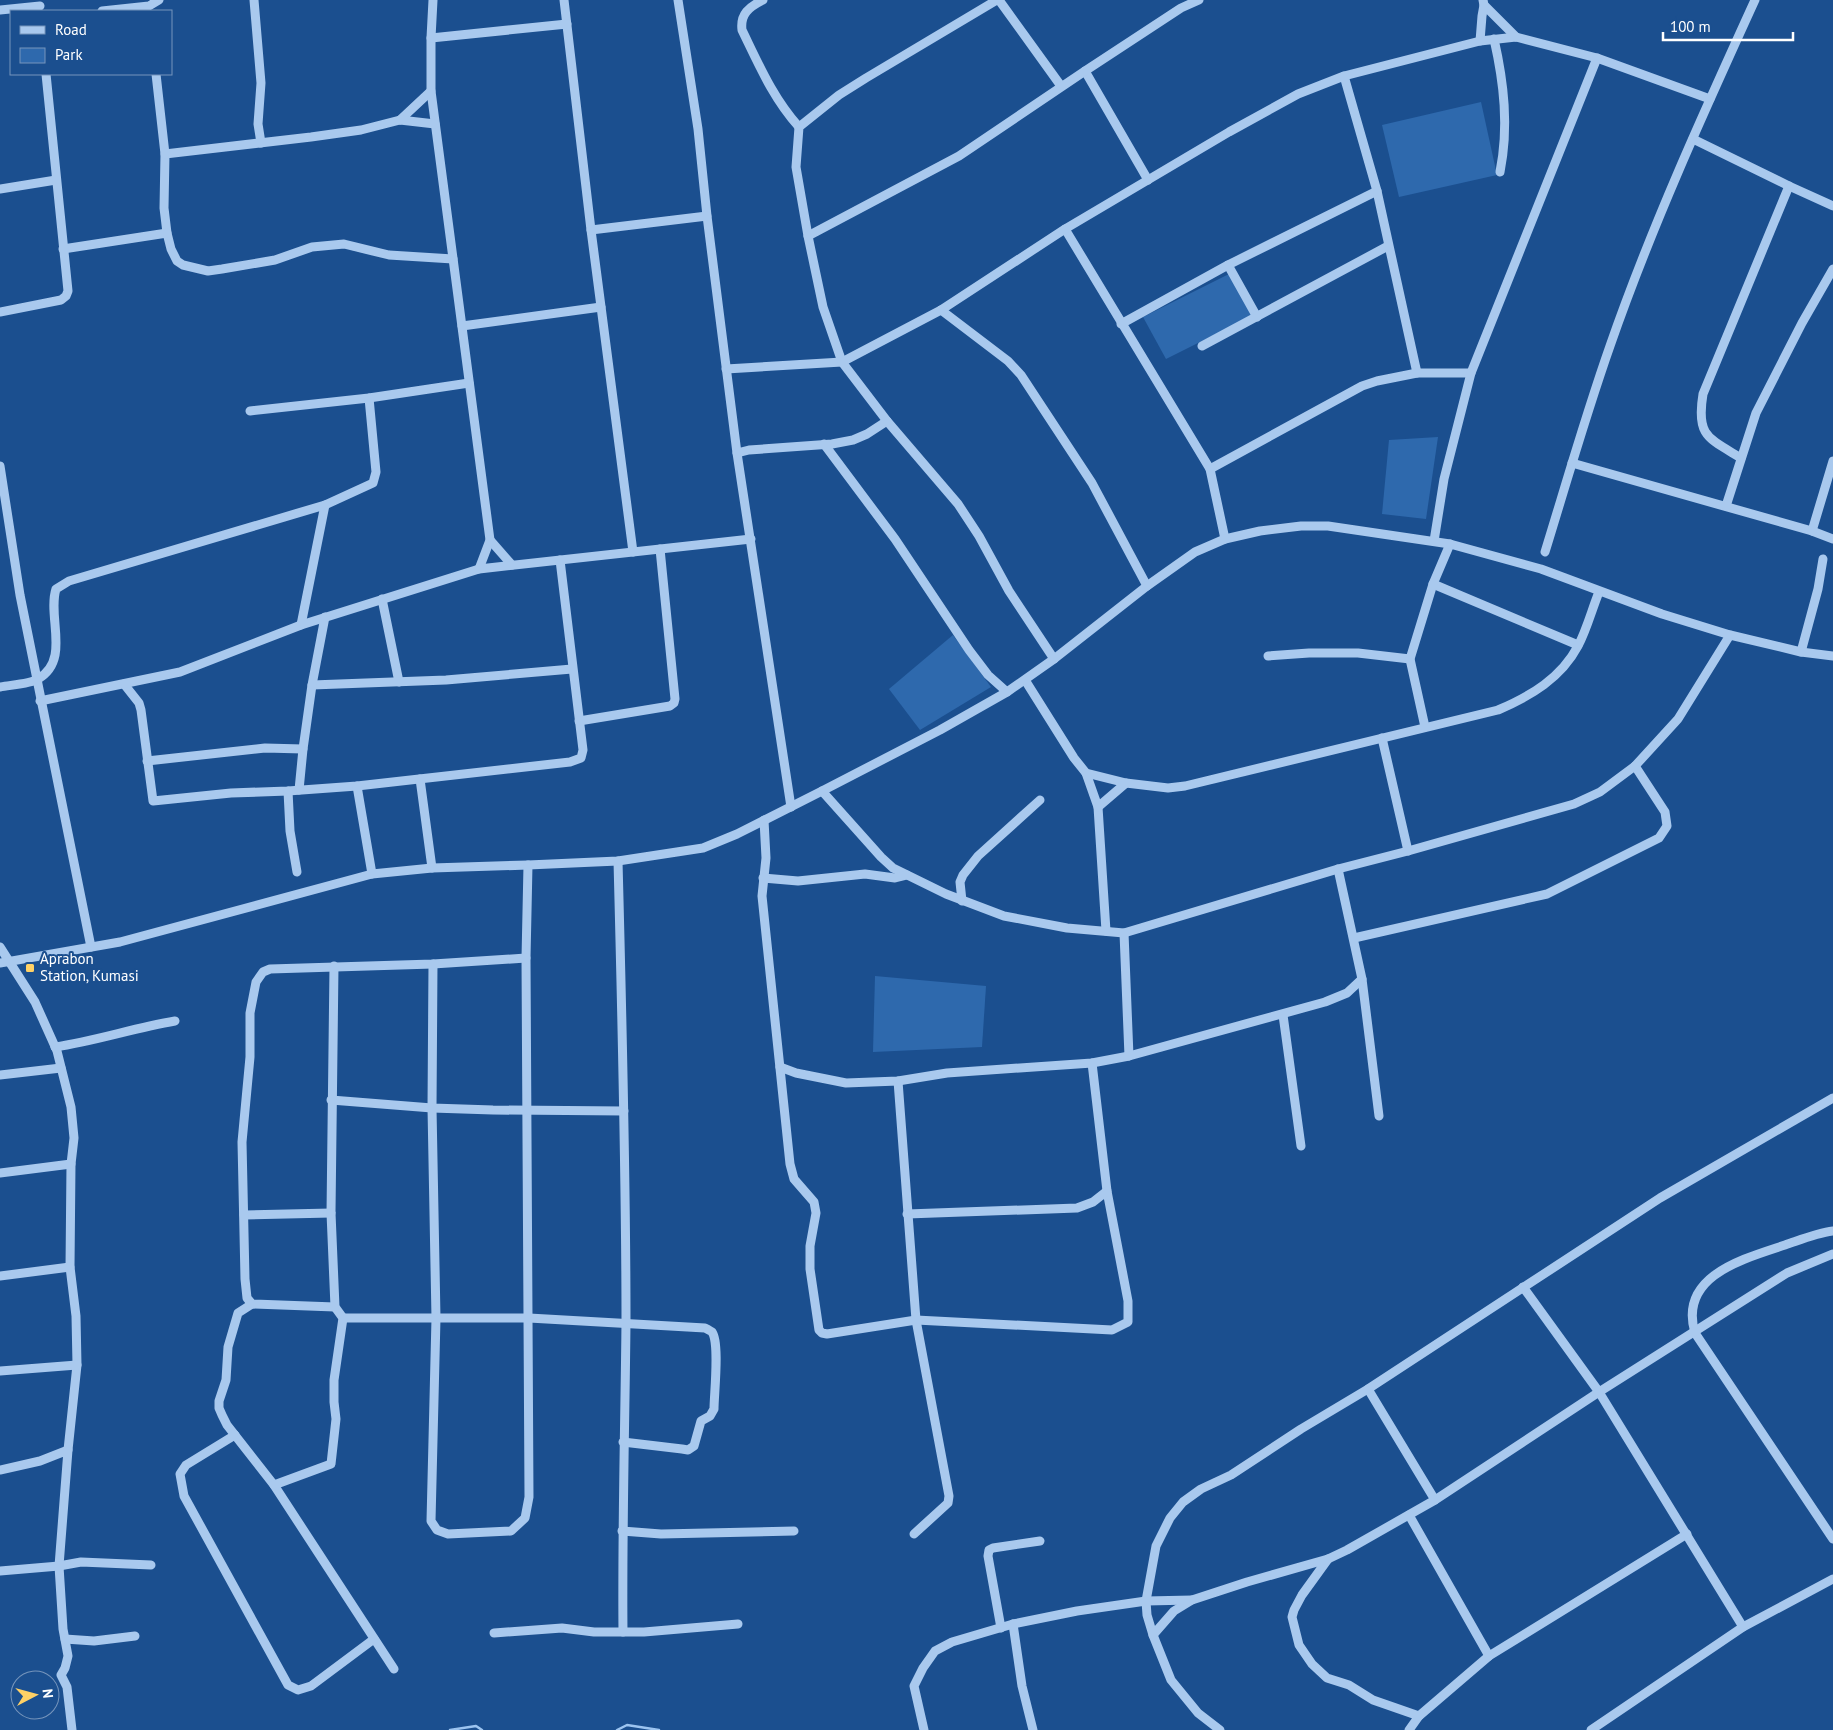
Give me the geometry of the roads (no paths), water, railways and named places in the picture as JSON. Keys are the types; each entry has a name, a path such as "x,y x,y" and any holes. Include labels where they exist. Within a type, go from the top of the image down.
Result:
{"street":[{"path":"111,10 149,6 159,0"},
{"path":"254,0 261,83 258,124 261,143"},
{"path":"433,0 431,91 490,540 479,568"},
{"path":"564,0 591,230 633,552"},
{"path":"678,0 698,129 737,453 791,806"},
{"path":"762,0 746,12 741,22 742,30 773,92 785,111 799,127 796,167 808,236 823,307 842,362 887,422 958,504 979,536 1010,591 1054,659"},
{"path":"799,127 839,95 998,0 1061,86"},
{"path":"808,236 959,156 1085,71 1179,4 1199,0"},
{"path":"1544,552 1613,338 1652,233 1692,139 1756,0"},
{"path":"1483,2 1516,37"},
{"path":"1480,41 1483,2"},
{"path":"0,10 40,6"},
{"path":"431,38 567,24"},
{"path":"726,369 842,362 941,310 1065,229 1229,132 1298,94 1344,76 1480,41 1516,37 1597,58 1710,99"},
{"path":"1494,39 1500,66 1505,113 1506,140 1500,172"},
{"path":"1434,541 1444,479 1471,373 1597,58"},
{"path":"1085,71 1148,180"},
{"path":"0,312 61,300 68,291 46,75"},
{"path":"156,75 165,154 164,208 167,233 171,249 177,261 183,265 208,271 275,260 312,247 344,244 389,255 453,259"},
{"path":"1344,76 1377,191 1417,373"},
{"path":"400,120 431,91"},
{"path":"165,154 353,131 400,120 435,124"},
{"path":"1692,139 1833,206"},
{"path":"0,189 56,180"},
{"path":"1741,458 1710,439 1704,429 1701,418 1703,394 1789,186"},
{"path":"1121,324 1228,265 1377,191"},
{"path":"591,230 707,216"},
{"path":"1065,229 1210,470 1225,538"},
{"path":"63,249 167,233"},
{"path":"1202,346 1388,246"},
{"path":"1228,265 1257,317"},
{"path":"1726,506 1756,413 1802,323 1833,269"},
{"path":"462,326 601,307"},
{"path":"941,310 1008,360 1021,376 1092,483 1147,586"},
{"path":"1210,470 1362,386 1417,373 1471,373"},
{"path":"250,411 369,398 469,382"},
{"path":"0,687 37,680 51,668 57,644 54,598 56,589 69,581 325,505 373,483 376,472 369,398"},
{"path":"737,453 853,440 887,422"},
{"path":"824,444 895,539 969,650 993,680 1006,692"},
{"path":"1812,531 1833,461"},
{"path":"1572,463 1812,531 1833,539"},
{"path":"0,466 20,595 91,947"},
{"path":"302,625 325,505"},
{"path":"5,963 120,942 372,874 432,868 528,866 618,860 703,848 737,834 940,730 1025,680 1147,586 1195,552 1225,538 1260,531 1300,526 1328,526 1450,544 1541,569 1599,592 1730,635 1800,652 1833,656"},
{"path":"40,700 180,672 325,617 479,568 750,539"},
{"path":"490,540 512,565"},
{"path":"1425,727 1410,659 1433,584 1450,544"},
{"path":"579,721 670,706 674,703 660,549"},
{"path":"1800,652 1818,589 1823,559"},
{"path":"124,684 139,703 153,801 232,793 357,786 570,762 581,758 583,750 560,560"},
{"path":"1433,584 1578,646"},
{"path":"1086,773 1126,783 1168,788 1185,786 1498,710 1546,684 1561,670 1578,646 1599,592"},
{"path":"382,599 399,682"},
{"path":"299,790 312,685 325,617"},
{"path":"822,791 881,857 894,868 907,875 962,900 1004,916 1027,922 1067,928 1124,933 1338,869 1574,804 1600,792 1635,766 1678,719 1730,635"},
{"path":"1268,656 1309,653 1358,653 1410,659"},
{"path":"312,685 446,680 572,669"},
{"path":"1025,680 1074,758 1086,773 1098,807 1106,930"},
{"path":"1382,738 1408,851"},
{"path":"147,761 265,748 303,749"},
{"path":"1354,938 1547,894 1659,838 1667,826 1665,812 1635,766"},
{"path":"420,779 432,868"},
{"path":"1098,807 1126,783"},
{"path":"357,786 372,874"},
{"path":"288,791 290,831 297,872"},
{"path":"962,900 960,882 963,875 978,856 1040,800"},
{"path":"764,820 766,858 762,896 790,1164 794,1179 814,1202 816,1213 810,1246 810,1269 819,1330 822,1333 826,1334 916,1320 1112,1330 1128,1322 1128,1301 1107,1191 1092,1062"},
{"path":"618,860 624,1111 626,1324 622,1531 623,1632"},
{"path":"433,964 432,1108 436,1318 431,1521 437,1530 448,1534 511,1531 525,1518 528,1497 529,1318 526,958 528,866"},
{"path":"1338,869 1362,979 1379,1116"},
{"path":"763,878 798,881 865,874 895,878 907,875"},
{"path":"1124,933 1129,1056"},
{"path":"0,947 5,963 35,1002 55,1047 71,1107 74,1138 71,1164 70,1267 76,1316 77,1365 58,1566 68,1656 61,1675 67,1687 72,1730"},
{"path":"252,1304 248,1298 245,1279 242,1142 250,1056 250,1013 256,982 263,972 270,969 433,964 526,958"},
{"path":"274,1486 331,1464 336,1419 334,1380 343,1318 335,1307 331,1213 334,966"},
{"path":"780,1067 796,1073 846,1083 898,1081 947,1073 1092,1062 1129,1056 1284,1015 1347,993 1362,979"},
{"path":"1284,1015 1301,1146"},
{"path":"55,1047 95,1040 174,1021"},
{"path":"0,1075 61,1068"},
{"path":"782,1088 796,1073"},
{"path":"898,1081 916,1320 950,1496 948,1502 914,1534"},
{"path":"1220,1730 1189,1704 1171,1680 1153,1635 1146,1601 1156,1546 1170,1518 1183,1502 1201,1489 1231,1474 1368,1389 1660,1198 1833,1098"},
{"path":"332,1100 432,1108 624,1111"},
{"path":"0,1173 71,1164"},
{"path":"907,1214 1077,1208 1094,1202 1107,1191"},
{"path":"244,1216 331,1213"},
{"path":"1833,1231 1728,1265 1716,1274 1696,1295 1691,1316 1695,1334 1833,1539"},
{"path":"1153,1635 1174,1611 1192,1600 1328,1559 1409,1515 1435,1500 1599,1392 1695,1334 1788,1274 1833,1254"},
{"path":"0,1276 70,1267"},
{"path":"1523,1287 1599,1392 1743,1627"},
{"path":"335,1307 252,1304 238,1313 228,1347 226,1380 219,1401 219,1408 235,1435 274,1486 394,1669"},
{"path":"343,1318 529,1318 705,1328 712,1331 716,1355 714,1409 710,1416 701,1421 694,1446 688,1450 623,1442"},
{"path":"0,1371 77,1365"},
{"path":"1368,1389 1435,1500"},
{"path":"235,1435 186,1465 180,1474 184,1496 288,1685 298,1690 311,1686 374,1639"},
{"path":"0,1470 40,1461 68,1450"},
{"path":"1409,1515 1489,1656"},
{"path":"622,1531 660,1534 794,1531"},
{"path":"1409,1730 1419,1716 1489,1656 1687,1534"},
{"path":"1001,1628 988,1556 989,1550 1040,1541"},
{"path":"1328,1559 1302,1594 1294,1610 1292,1617 1293,1629 1299,1645 1312,1664 1327,1678 1349,1685 1373,1700 1419,1716"},
{"path":"0,1571 81,1562 151,1565"},
{"path":"1591,1730 1743,1627 1833,1579"},
{"path":"924,1730 914,1686 923,1668 935,1651 952,1642 1013,1624 1108,1605 1146,1601 1192,1600"},
{"path":"494,1633 562,1628 594,1632 644,1632 738,1624"},
{"path":"1013,1624 1022,1686 1033,1730"},
{"path":"65,1639 94,1641 135,1636"}],"waterway":[{"path":"617,1730 627,1725 659,1730"},
{"path":"450,1730 476,1726 482,1730"}],"place":[{"name":"Aprabon Station, Kumasi","path":"30,968"}]}
